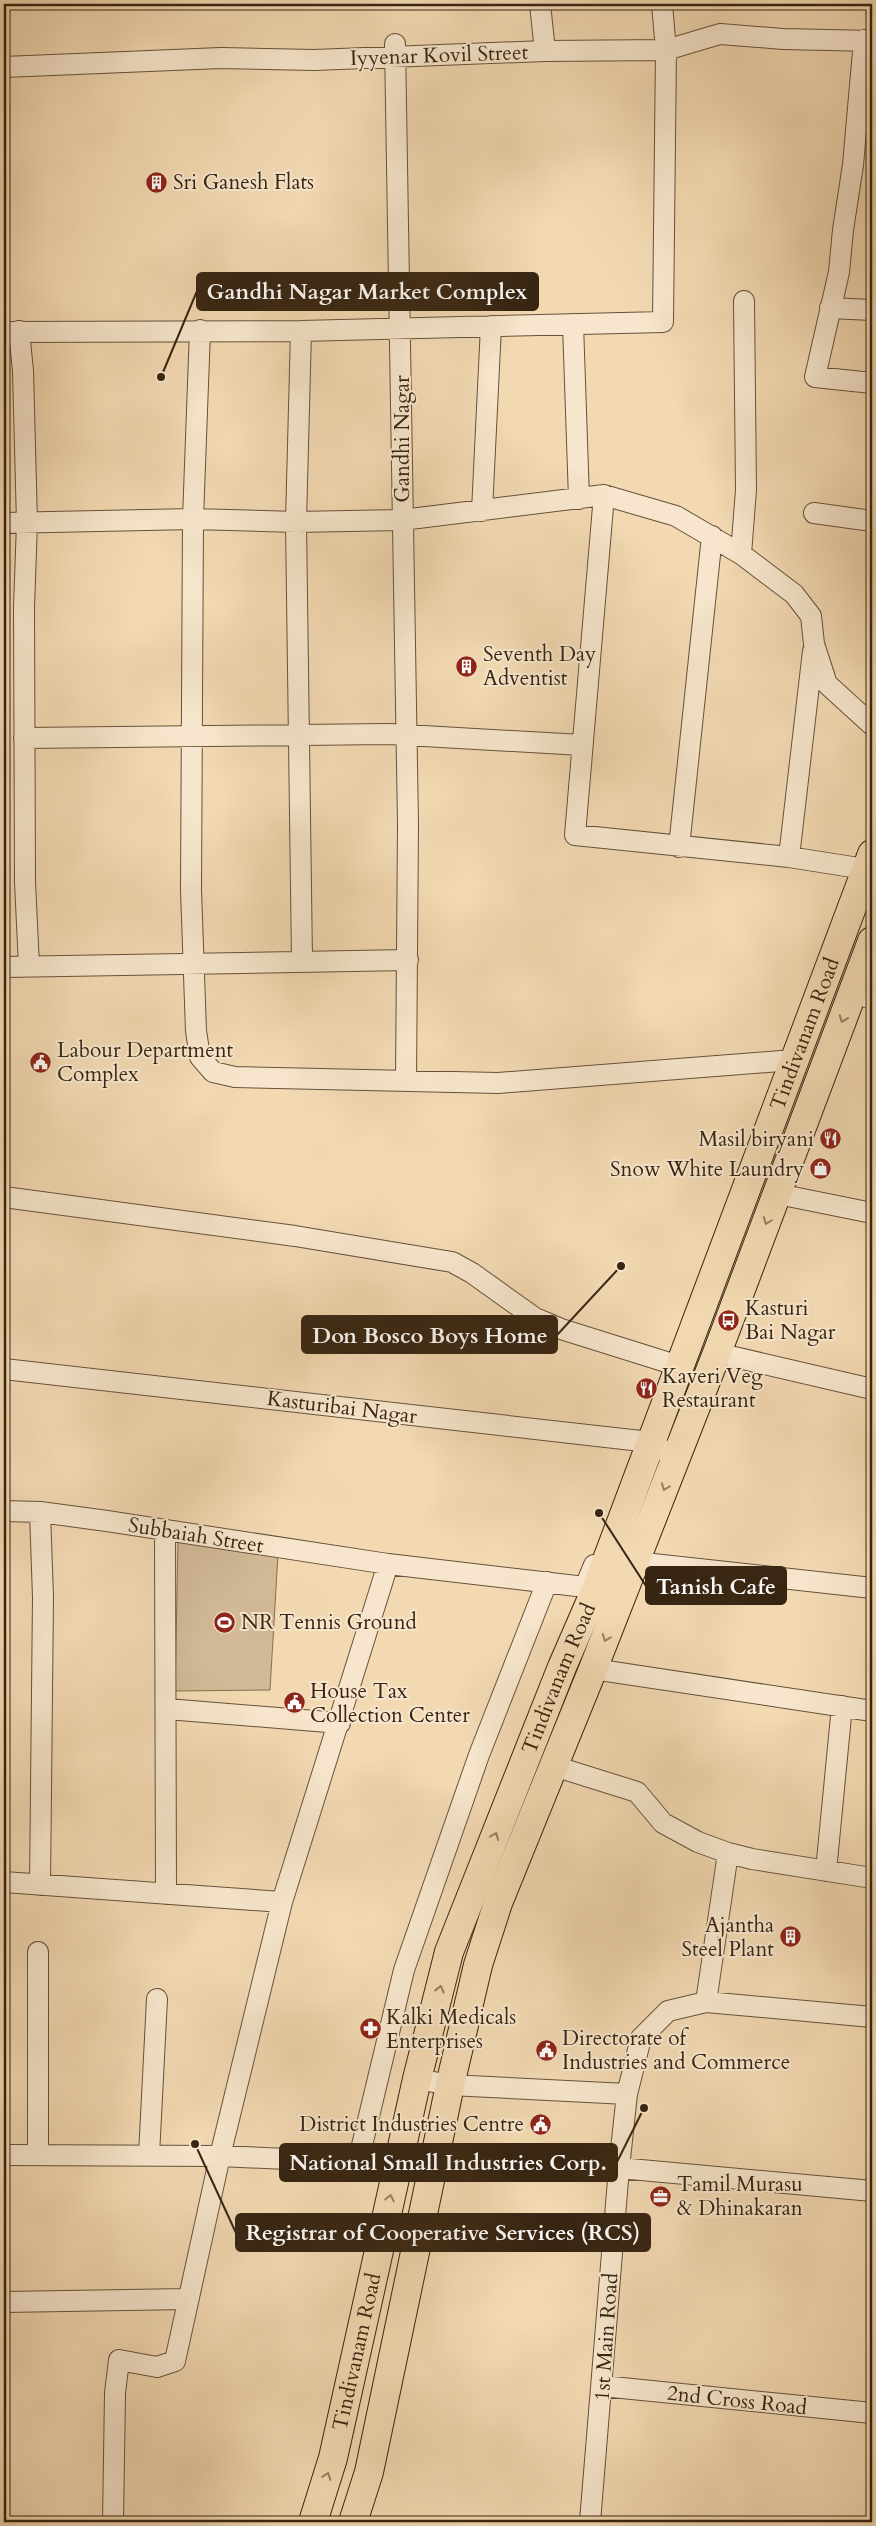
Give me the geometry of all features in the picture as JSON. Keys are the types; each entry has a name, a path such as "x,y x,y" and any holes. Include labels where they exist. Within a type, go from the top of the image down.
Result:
{"highway":[{"name":"Tindivanam Road","path":"313,2522 333,2458 416,2079 449,1952 562,1667 596,1589 646,1442 679,1366 869,861"},
{"path":"353,2522 369,2472 450,2085 478,1965 498,1903 636,1562 778,1194 862,996 872,941"}],"street":[{"path":"540,4 545,51"},
{"path":"29,966 25,882 24,738 27,523 23,371 11,332 301,331 663,322 666,50 662,4"},
{"name":"Iyyenar Kovil Street","path":"4,67 202,59 314,60 395,50 666,50 720,34 783,39 868,41"},
{"path":"868,41 839,272 815,377 872,383"},
{"name":"Gandhi Nagar","path":"395,50 402,328 402,520 408,960 406,1081"},
{"path":"741,554 746,490 744,301"},
{"path":"830,308 872,310"},
{"path":"573,324 579,499"},
{"path":"482,511 491,326"},
{"path":"200,330 193,519 191,890 196,1031 200,1057 213,1072 235,1077 498,1083 793,1060"},
{"path":"301,331 296,522 302,961"},
{"path":"604,495 575,835 789,857 869,861"},
{"path":"4,522 193,519 296,522 402,520 604,495 676,516 741,554 794,594 811,616 814,644 827,684 872,725"},
{"path":"814,513 872,521"},
{"path":"679,847 712,536"},
{"path":"789,857 814,644"},
{"path":"24,738 406,734 582,745"},
{"path":"4,966 408,960"},
{"path":"778,1194 872,1213"},
{"path":"4,1198 295,1236 452,1262 472,1273 535,1318 561,1329 679,1366"},
{"path":"717,1353 872,1389"},
{"name":"Kasturibai Nagar","path":"4,1369 646,1442 676,1458"},
{"name":"Subbaiah Street","path":"4,1511 40,1512 388,1564 585,1587 646,1442"},
{"path":"40,1512 43,1597 40,1885"},
{"path":"165,1530 167,1709 166,1894"},
{"path":"636,1562 872,1588"},
{"path":"113,2522 115,2393 119,2360 156,2367 176,2361 220,2156 282,1902 340,1723 388,1564"},
{"path":"358,2162 407,1961 479,1755 547,1582"},
{"path":"593,1670 872,1711"},
{"path":"826,1871 842,1706"},
{"path":"167,1709 340,1723"},
{"path":"554,1766 637,1792 663,1823 698,1842 728,1853 752,1859 872,1878"},
{"path":"706,2002 728,1853"},
{"path":"4,1882 282,1902"},
{"path":"38,1952 38,2154"},
{"path":"149,2155 157,1999"},
{"name":"1st Main Road","path":"590,2522 619,2168 627,2094 641,2038 668,2011 706,2002 872,2017"},
{"path":"416,2079 450,2085 627,2094"},
{"path":"4,2155 220,2156 398,2164"},
{"path":"619,2168 872,2191"},
{"path":"4,2302 188,2299"},
{"name":"2nd Cross Road","path":"602,2386 872,2414"}],"shaded area":[{"name":"NR Tennis Ground","path":"178,1542 278,1554 270,1690 175,1691"}],"place":[{"name":"Sri Ganesh Flats","path":"157,182"},
{"name":"Gandhi Nagar Market Complex","path":"161,377"},
{"name":"Seventh Day Adventist","path":"467,666"},
{"name":"Labour Department Complex","path":"41,1062"},
{"name":"Masil biryani","path":"830,1139"},
{"name":"Snow White Laundry","path":"820,1169"},
{"name":"Don Bosco Boys Home","path":"621,1266"},
{"name":"Kasturi Bai Nagar","path":"729,1320"},
{"name":"Kaveri Veg Restaurant","path":"646,1388"},
{"name":"Tanish Cafe","path":"599,1513"},
{"name":"NR Tennis Ground","path":"225,1622"},
{"name":"House Tax Collection Center","path":"294,1703"},
{"name":"Ajantha Steel Plant","path":"790,1937"},
{"name":"Kalki Medicals Enterprises","path":"370,2029"},
{"name":"Directorate of Industries and Commerce","path":"546,2050"},
{"name":"National Small Industries Corp.","path":"644,2108"},
{"name":"District Industries Centre","path":"540,2124"},
{"name":"Registrar of Cooperative Services (RCS)","path":"195,2144"},
{"name":"Tamil Murasu & Dhinakaran","path":"661,2196"}]}
